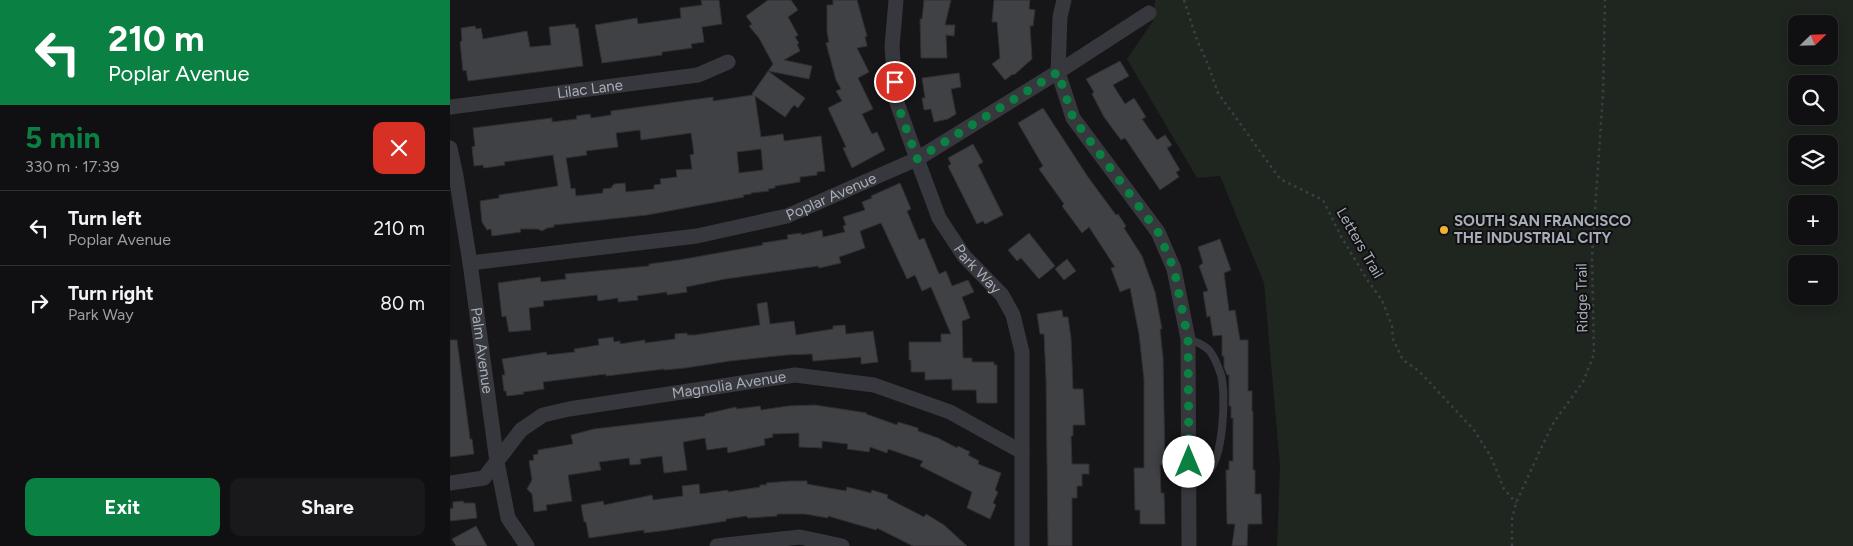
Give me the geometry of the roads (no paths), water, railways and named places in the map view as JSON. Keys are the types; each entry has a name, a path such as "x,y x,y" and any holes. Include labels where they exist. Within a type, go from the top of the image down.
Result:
{"street":[{"name":"Park Way","path":"896,0 892,48 896,100 917,159 939,218 964,256 1002,295 1013,315 1022,352 1022,546"},
{"path":"1064,0 1060,18 1058,72 1073,118 1158,232 1174,269 1188,339 1189,546"},
{"name":"Poplar Avenue","path":"470,263 697,236 787,216 917,159 1149,13"},
{"name":"Lilac Lane","path":"450,107 698,75 728,62"},
{"name":"Palm Avenue","path":"450,148 470,263 497,462 508,518 527,546"},
{"name":"Magnolia Avenue","path":"450,483 484,478 521,430 543,414 795,375 874,385 950,412 1022,452"},
{"path":"717,546 800,537 842,546"}],"lane":[{"path":"1188,339 1203,345 1209,351 1222,377 1223,430 1216,459 1209,471 1189,480"}],"place":[{"name":"SOUTH SAN FRANCISCO THE INDUSTRIAL CITY","path":"1444,230"}]}
